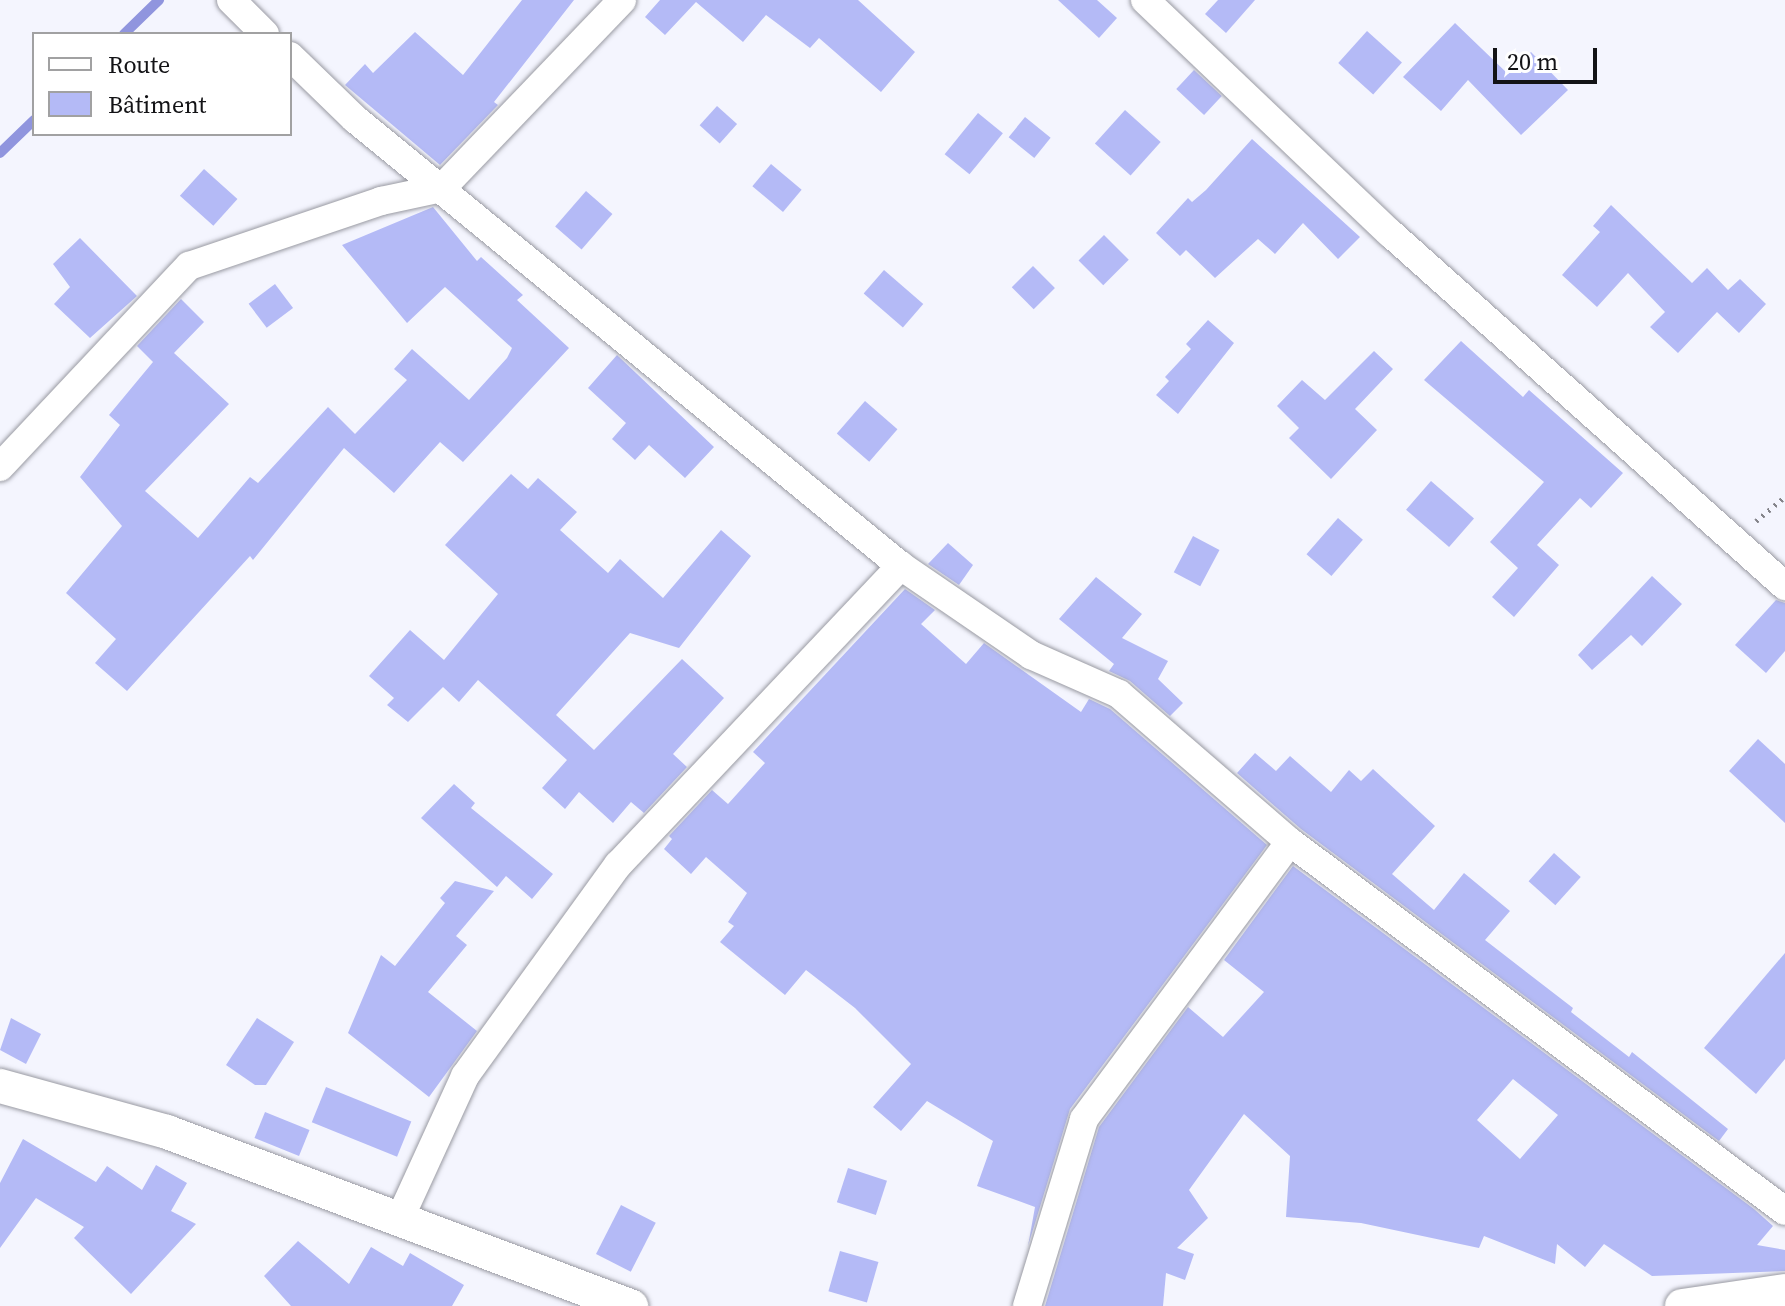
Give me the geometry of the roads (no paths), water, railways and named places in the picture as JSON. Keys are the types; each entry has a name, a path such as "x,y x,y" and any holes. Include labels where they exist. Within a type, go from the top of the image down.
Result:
{"street":[{"path":"231,0 263,32"},
{"path":"0,467 189,266 381,201 442,188 622,0"},
{"path":"1145,0 1390,233 1785,586"},
{"path":"292,58 355,119 901,566 1031,655 1119,694 1290,842 1785,1211"},
{"path":"401,1216 465,1076 618,865 901,566"},
{"path":"1027,1306 1084,1119 1290,842"},
{"path":"0,1086 167,1132 401,1216 631,1306"},
{"path":"1682,1306 1785,1291"}],"waterway":[{"path":"126,32 159,0"},
{"path":"0,153 32,122"}]}
